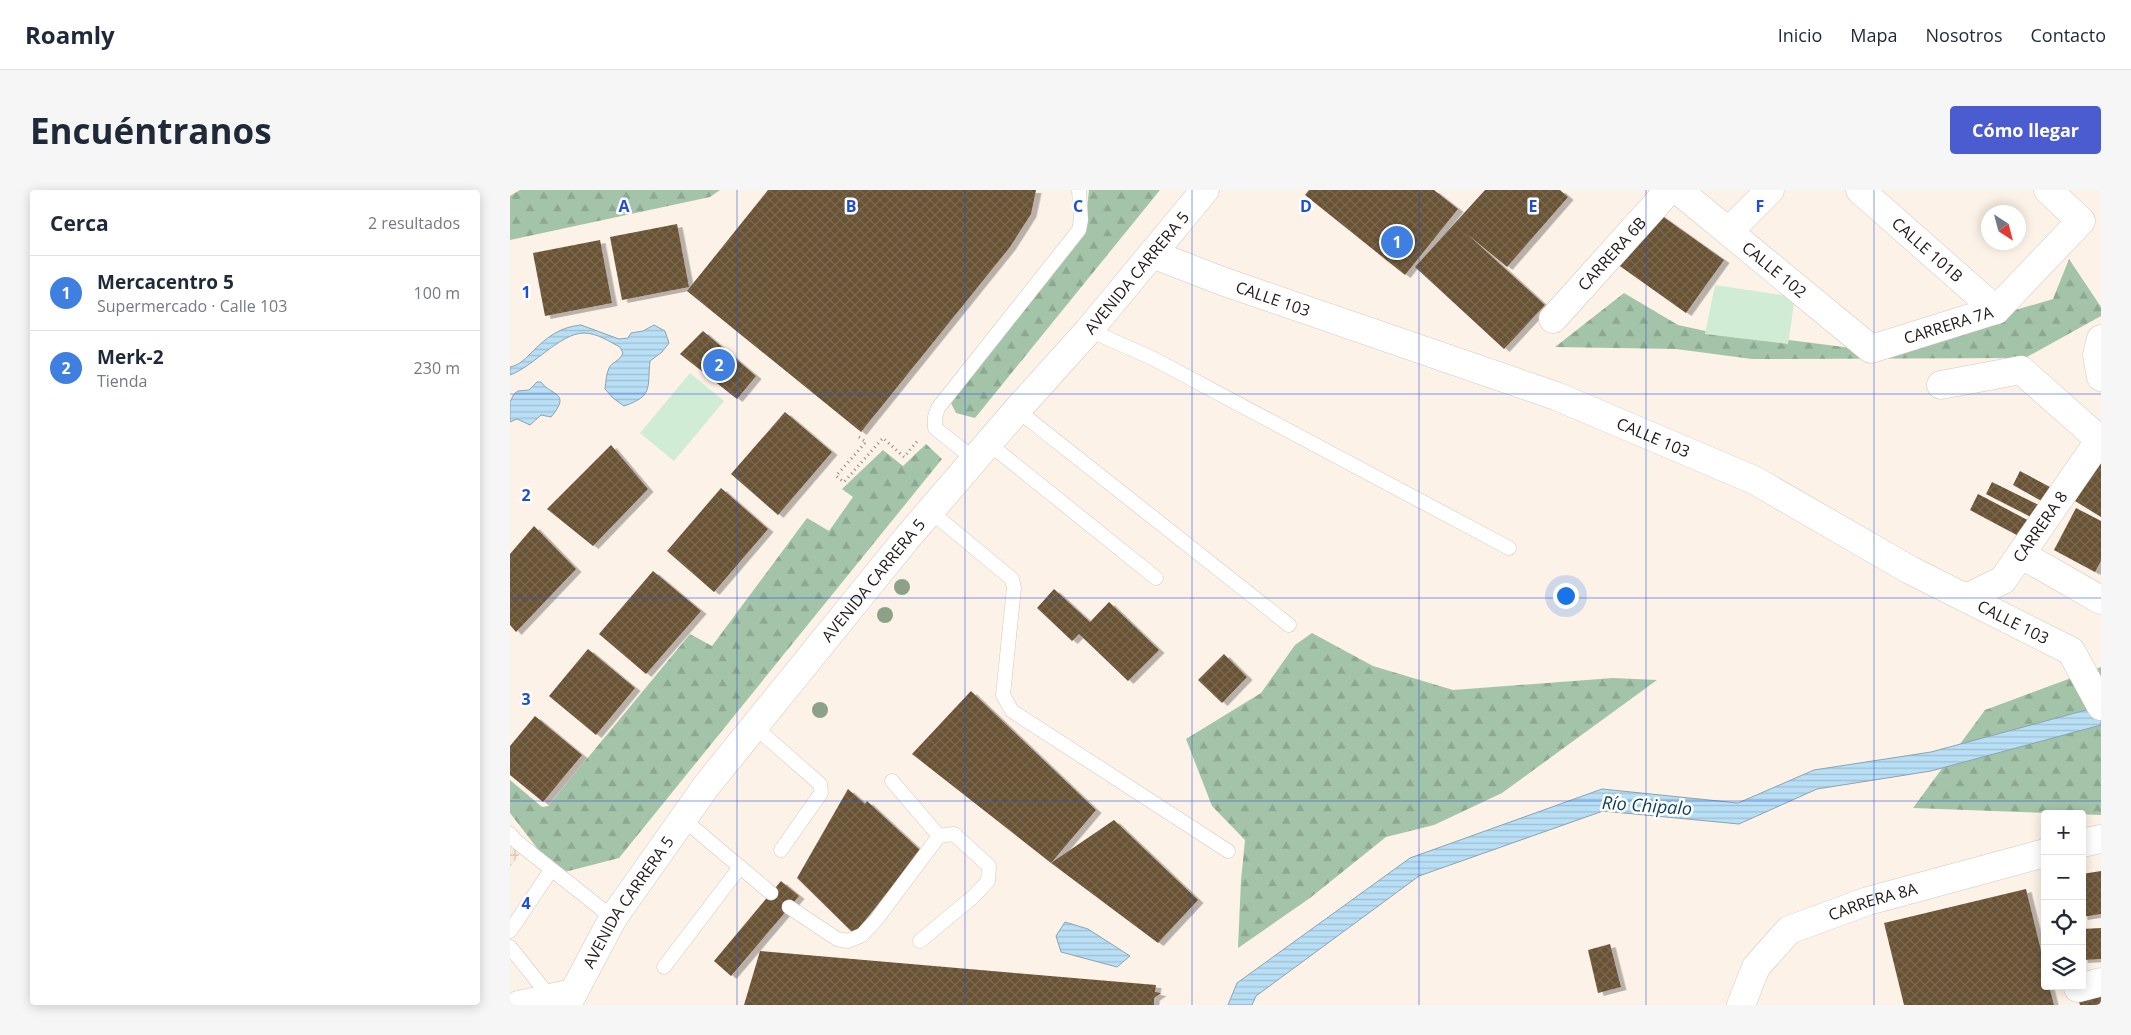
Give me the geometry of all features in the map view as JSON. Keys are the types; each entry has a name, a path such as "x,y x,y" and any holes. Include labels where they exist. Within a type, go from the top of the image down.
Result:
{"street":[{"name":"CARRERA 6B","path":"1553,319 1669,190"},
{"name":"CALLE 102","path":"1678,190 1871,349"},
{"path":"1729,232 1770,190"},
{"name":"CALLE 101B","path":"1860,190 1996,310"},
{"name":"CARRERA 7A","path":"1871,349 1996,310 2081,221 2048,190"},
{"name":"AVENIDA CARRERA 5","path":"563,999 613,918 707,785 930,511 1089,330 1203,191"},
{"name":"CALLE 103","path":"1152,254 1565,400 1754,480 1910,570 2071,651 2096,697"},
{"path":"2101,339 2097,355 2101,378"},
{"path":"1941,385 2022,370 2101,440"},
{"name":"CARRERA 8","path":"1966,598 2003,580 2101,440"},
{"path":"2022,555 2101,600"},
{"path":"2086,842 2101,839"},
{"name":"CARRERA 8A","path":"1741,1005 1756,967 1789,930 1868,901 2041,854"},
{"path":"519,1005 563,999"}],"lane":[{"path":"1079,190 1081,220 1079,230 938,408 935,417 935,428 982,451 1156,578"},
{"path":"1089,330 1152,358 1509,548"},
{"path":"1017,410 1289,626"},
{"path":"930,511 1012,579 1014,588 1004,694 1012,711 1228,851"},
{"path":"755,727 820,784 821,793 781,850"},
{"path":"892,781 939,836"},
{"path":"683,819 771,893"},
{"path":"789,907 837,939 848,941 862,935 876,920 939,836 954,834 988,866 988,882 920,941"},
{"path":"512,839 613,918"},
{"path":"664,967 740,866"},
{"path":"510,931 551,870"},
{"path":"510,947 563,999"}],"path":[{"path":"859,437 866,442 836,476 844,482 883,438 904,456 924,433"}],"shaded area":[{"path":"510,825 526,846 510,867"}],"green space":[{"path":"520,190 720,190 710,197 510,240 510,196"},
{"path":"1089,190 1160,190 975,418 956,413 950,401 1085,228"},
{"path":"2069,259 2101,307 2101,316 2025,358 1752,359 1676,349 1555,347 1624,293 1678,325 1738,338 1789,340 1875,351 2053,299"},
{"path":"1715,285 1795,297 1788,344 1705,334"},
{"path":"690,373 724,401 674,461 640,433"},
{"path":"926,444 942,459 619,858 557,874 510,813 510,780 542,807 548,806 690,634 712,646 807,518 829,531 853,497 842,489 883,450 903,466"},
{"path":"1312,633 1373,666 1453,690 1613,678 1657,680 1502,793 1434,825 1386,837 1310,898 1238,948 1245,840 1212,806 1186,739 1261,693 1295,645"},
{"path":"2101,667 2101,815 2086,814 2086,810 2041,810 2041,813 1913,808 1985,710"}],"water":[{"path":"581,325 619,339 628,338 631,333 643,331 654,325 665,331 669,343 662,352 650,361 645,394 624,406 613,398 605,389 607,375 609,368 623,353 620,347 589,333 575,334 566,338 519,371 510,375 510,367 523,361 549,337 560,330"},
{"path":"537,382 541,382 558,395 560,403 557,409 551,417 541,415 530,425 517,419 510,422 510,402 514,394 518,391 529,390"},
{"name":"Río Chipalo","path":"2101,706 2101,725 1931,771 1817,789 1739,824 1603,811 1419,876 1256,996 1252,1005 1228,1005 1237,983 1410,858 1602,789 1738,803 1814,770 1931,752"},
{"path":"1065,922 1088,929 1130,956 1117,967 1061,952 1056,936"}],"building":[{"path":"768,190 1036,190 1031,214 1010,247 861,432 687,291"},
{"path":"1309,190 1434,190 1458,209 1405,275 1305,195"},
{"path":"1485,190 1560,190 1568,197 1507,267 1466,233 1545,305 1504,349 1415,267"},
{"path":"1655,211 1724,260 1686,313 1617,264"},
{"path":"677,224 689,287 622,300 610,237"},
{"path":"600,240 612,303 545,316 533,253"},
{"path":"703,331 756,376 737,399 680,354"},
{"path":"785,412 832,452 778,515 731,474"},
{"path":"611,445 648,489 593,546 547,509"},
{"path":"2101,461 2101,517 2075,501"},
{"path":"2020,471 2061,493 2054,508 2013,485"},
{"path":"1992,482 2049,510 2043,523 1986,494"},
{"path":"721,488 768,529 714,592 667,551"},
{"path":"1978,494 2037,525 2028,541 1970,510"},
{"path":"2076,508 2101,521 2101,561 2095,572 2054,550"},
{"path":"534,526 576,569 516,632 510,625 510,554"},
{"path":"653,571 701,611 646,674 599,634"},
{"path":"1054,589 1090,622 1109,602 1159,650 1128,681 1079,634 1072,641 1037,608"},
{"path":"588,649 635,688 596,735 549,696"},
{"path":"1224,654 1247,677 1222,703 1198,680"},
{"path":"971,691 1096,810 1051,863 912,754"},
{"path":"535,716 582,755 543,802 510,775 510,746"},
{"path":"848,789 865,804 867,801 921,851 854,934 797,878"},
{"path":"1114,820 1198,900 1158,943 1051,863"},
{"path":"2101,871 2101,914 2086,916 2086,873"},
{"path":"781,881 799,896 731,976 714,961"},
{"path":"2026,889 2041,951 2041,990 2050,990 2054,1005 1904,1005 1884,923"},
{"path":"2101,928 2101,959 2086,960 2086,929"},
{"path":"1610,944 1621,987 1598,993 1588,950"},
{"path":"760,951 1156,985 1155,992 1161,993 1154,998 1154,1005 744,1005"},
{"path":"2101,993 2101,1005 2080,1005 2078,999"}],"place":[{"name":"Mercacentro 5","path":"1397,242"},
{"name":"Merk-2","path":"719,365"}]}
